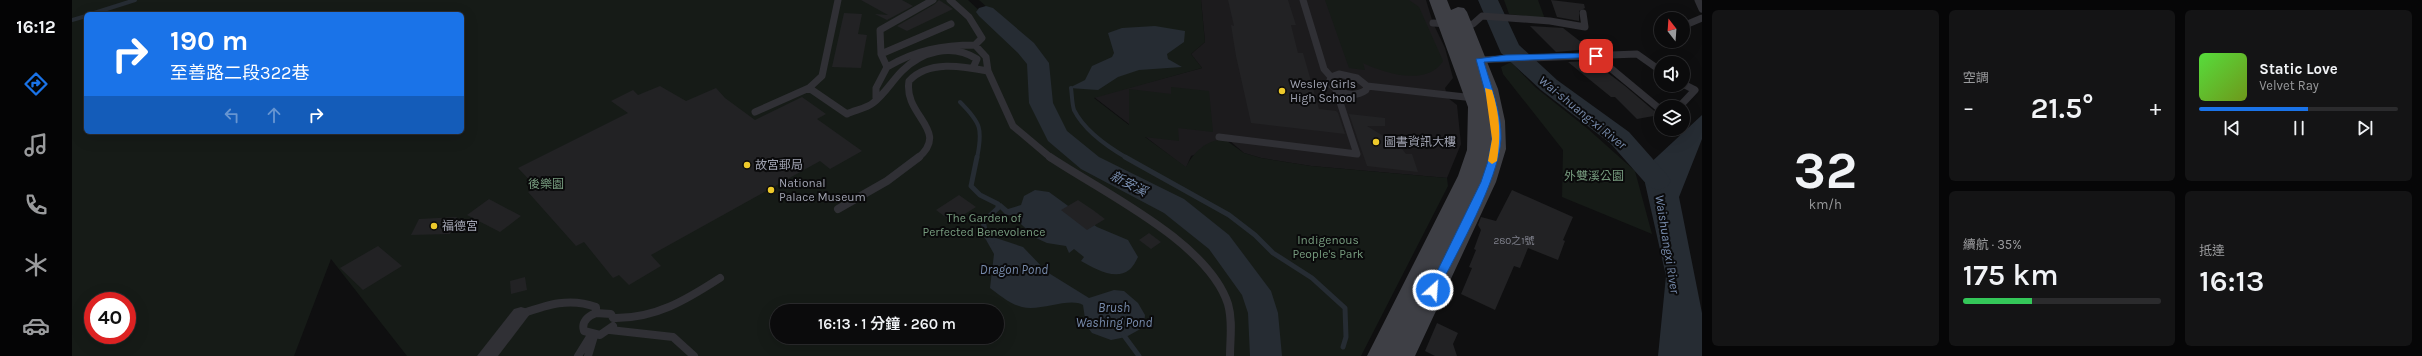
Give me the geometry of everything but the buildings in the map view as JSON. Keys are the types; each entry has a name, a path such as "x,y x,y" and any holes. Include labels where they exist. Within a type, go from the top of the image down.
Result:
{"street":[{"path":"1397,352 1472,170 1478,150 1483,99 1470,59 1448,24 1438,0"},
{"path":"1448,24 1454,0"},
{"path":"487,356 521,314"}],"lane":[{"path":"755,112 810,88 822,76 838,0"},
{"path":"887,67 881,54 880,30 933,0"},
{"path":"876,98 876,88 887,67 904,56 931,46 975,45 982,38 969,17 950,0"},
{"path":"1303,0 1324,69 1331,77"},
{"path":"1698,0 1702,9"},
{"path":"1448,24 1474,24 1482,16 1487,16 1585,27 1583,13"},
{"path":"1690,23 1702,18"},
{"path":"881,54 951,24"},
{"path":"975,45 986,56 988,71 995,81 1005,115 1020,134 1045,153 1166,233 1202,262 1217,282 1228,303 1230,356"},
{"path":"810,88 847,114 868,105 890,87 902,70 920,58 935,52 950,50 970,52 977,59 973,68"},
{"path":"1470,59 1636,54 1654,66"},
{"path":"1596,56 1654,104"},
{"path":"838,209 908,166 921,156 928,146 929,135 906,92 908,83 915,74 938,67 973,68 988,71"},
{"path":"1331,77 1339,74 1351,76 1362,81 1367,86 1483,99"},
{"path":"1219,137 1357,154 1336,90 1330,83 1331,77"},
{"path":"1336,90 1348,94 1360,94 1366,90 1367,86"},
{"path":"1686,100 1695,90 1690,88"},
{"path":"613,318 632,320 670,309 720,278"},
{"path":"521,314 561,300 585,302 596,307 596,313"},
{"path":"596,313 611,314 613,318 614,323 610,330 604,334 593,335 584,331 583,323 588,317 596,313"},
{"path":"610,330 673,337 694,356"},
{"path":"578,356 593,335"},
{"path":"588,356 593,335"}],"shaded area":[{"name":"Wesley Girls High School","path":"1201,0 1426,0 1433,23 1445,48 1453,78 1445,88 1448,98 1457,105 1461,144 1447,178 1311,166 1261,158 1244,153 1230,141 1191,156 1186,168 1094,97 1202,68 1191,54 1205,42"}],"green space":[{"name":"National Palace Museum","path":"72,0 968,0 1018,47 1030,63 1033,100 1046,131 1100,169 1159,206 1214,244 1247,290 1257,356 407,356 331,259 294,356 72,356"},
{"name":"Indigenous People's Park","path":"979,0 1201,0 1205,42 1191,54 1202,68 1094,98 1129,125 1129,89 1171,94 1171,87 1209,91 1213,132 1178,128 1179,141 1145,137 1186,167 1201,148 1211,142 1224,139 1244,153 1261,158 1311,166 1447,178 1448,186 1361,356 1279,356 1266,298 1245,258 1208,221 1099,161 1064,134 1050,113 1046,95 1045,66 1033,49"},
{"path":"1325,0 1409,0 1419,7 1443,61 1436,69 1427,74 1416,76 1393,74 1363,63 1365,70 1349,68"},
{"path":"1504,0 1538,0 1545,19 1509,14"},
{"name":"外雙溪公園","path":"1511,62 1535,87 1588,129 1635,171 1652,234 1562,197 1563,150 1503,74 1501,67"}],"water":[{"path":"1155,26 1185,31 1184,42 1167,54 1168,59 1182,67 1139,70 1118,77 1098,90 1069,88 1085,80 1092,66 1112,57 1114,53 1108,33 1122,28"},
{"name":"Waishuangxi River","path":"1702,115 1702,139 1679,197 1702,313 1702,356 1658,356 1666,276 1645,183 1646,167 1679,136 1690,136 1690,126"},
{"path":"1035,190 1049,192 1097,227 1128,240 1138,257 1132,267 1123,273 1117,274 1111,274 1098,270 1081,261 1084,257 1074,249 1069,253 1066,246 1047,243 1036,238 1011,215 1006,215 996,205 1001,203 1008,209 1021,205 1024,196"},
{"path":"990,236 1023,247 1047,272 1089,298 1114,290 1124,291 1138,303 1145,315 1144,327 1126,337 1111,340 1092,333 1086,325 1083,305 1077,303 1062,303 1029,308 1017,306 1009,302 990,288 994,254 985,238"}],"waterway":[{"path":"97,12 135,0"},
{"name":"Wai-shuang-xi River","path":"1488,0 1509,48 1549,85 1620,138 1658,181"},
{"name":"新安溪","path":"986,12 1026,48 1038,63 1041,103 1057,135 1090,163 1174,206 1219,242 1256,291 1263,313 1266,336 1266,356"},
{"path":"72,20 84,17"},
{"path":"1071,88 1072,102 1078,117 1090,131 1112,149 1127,158"},
{"path":"960,102 976,121 979,127 980,140 977,158"},
{"path":"977,157 971,186 980,195 998,204 998,208 983,222 987,237 992,241"},
{"path":"1125,157 1229,215 1255,235 1273,253 1312,278 1345,308 1346,337 1343,347"},
{"name":"Brush Washing Pond","path":"1122,333 1139,356"}],"slow traffic":[{"path":"1488,90 1493,108 1496,139 1492,161"}],"place":[{"name":"Wesley Girls High School","path":"1282,91"},
{"name":"圖書資訊大樓","path":"1376,142"},
{"name":"故宮郵局","path":"747,165"},
{"name":"National Palace Museum","path":"771,190"},
{"name":"福德宮","path":"434,226"}],"route":[{"path":"1433,290 1485,182 1493,161 1496,139 1494,110 1479,60 1596,56"}],"park label":[{"name":"後樂園","path":"546,184"},
{"name":"The Garden of Perfected Benevolence","path":"984,225"}],"water label":[{"name":"Dragon Pond","path":"1014,269"}]}
